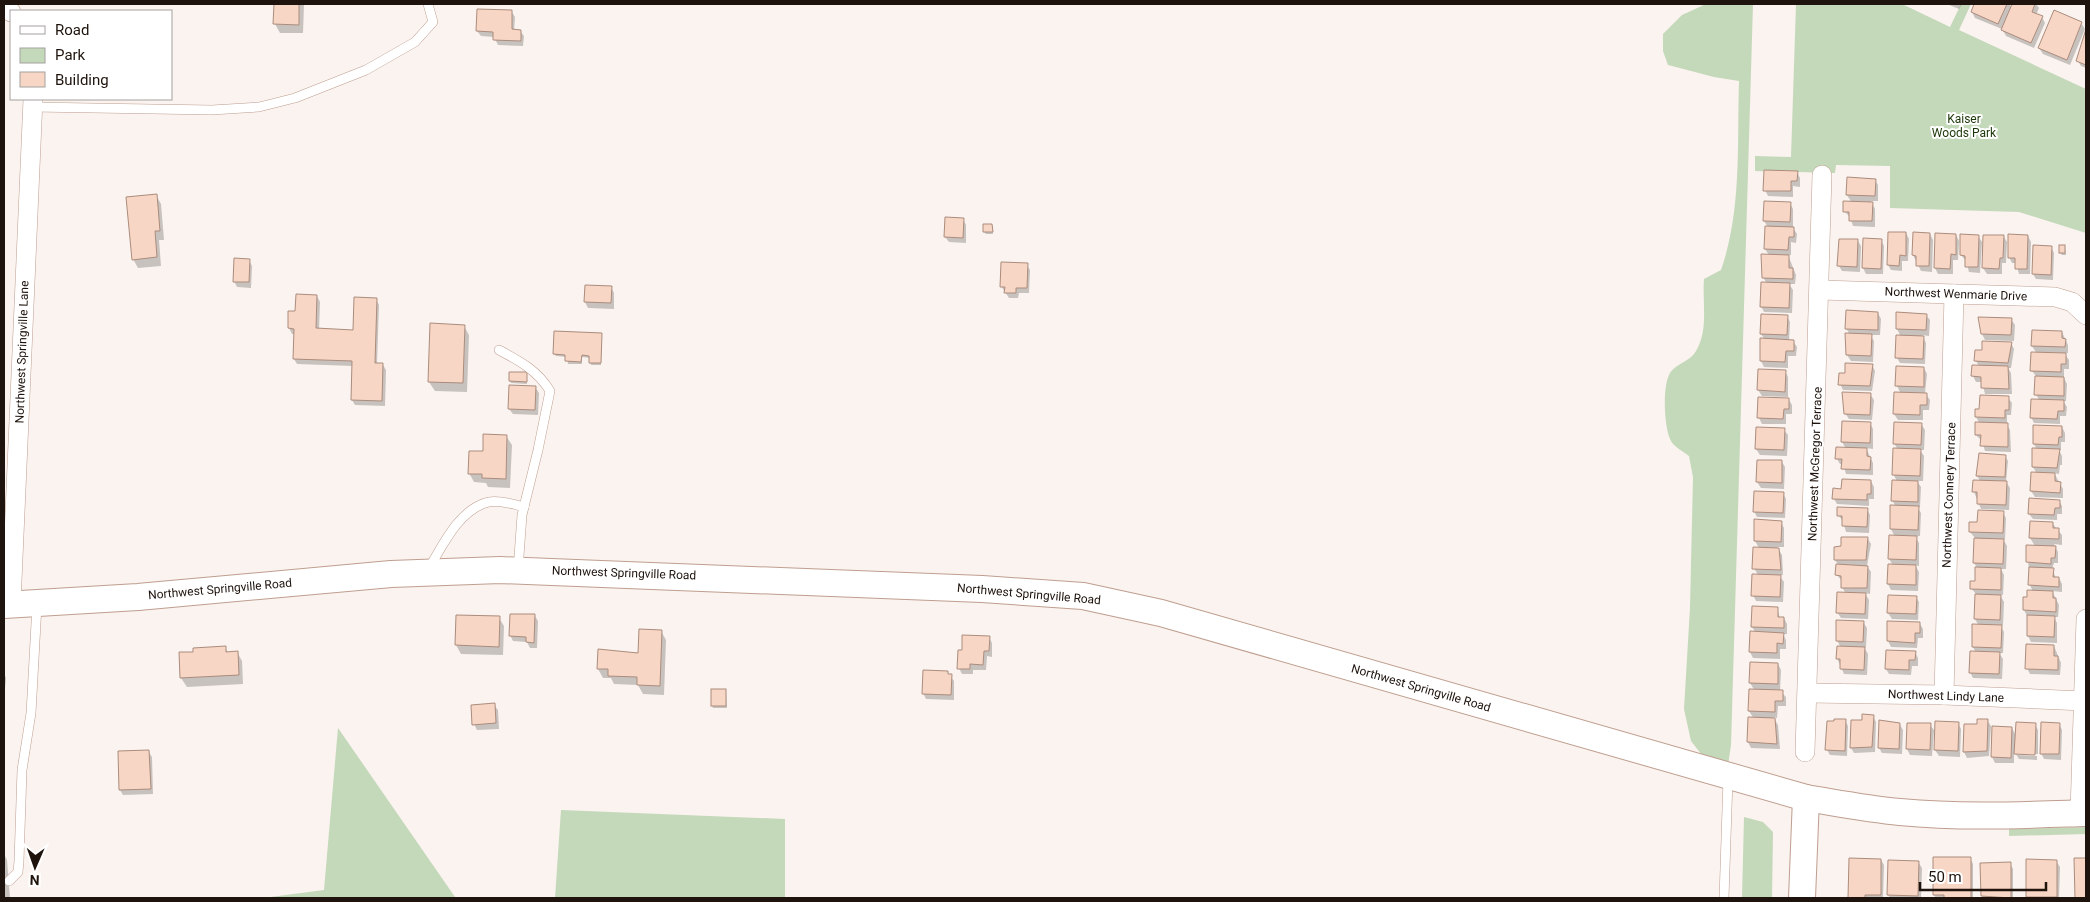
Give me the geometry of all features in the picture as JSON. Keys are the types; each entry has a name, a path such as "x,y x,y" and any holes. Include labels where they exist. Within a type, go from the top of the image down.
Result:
{"street":[{"name":"Northwest Springville Lane","path":"8,604 33,103"},
{"name":"Northwest McGregor Terrace","path":"1805,752 1822,175"},
{"name":"Northwest Wenmarie Drive","path":"1820,290 2064,298 2080,308 2086,315"},
{"name":"Northwest Connery Terrace","path":"1944,695 1954,294"},
{"name":"Northwest Springville Road","path":"8,604 426,572 518,570 982,589 1105,599 1161,612 1806,798 1926,814 1972,816 2083,813"},
{"path":"2083,813 2086,619"},
{"name":"Northwest Lindy Lane","path":"1808,692 2084,701"},
{"path":"1802,898 1806,798"}],"lane":[{"path":"33,103 212,110 259,107 295,98 366,70 415,42 433,22 428,4"},
{"path":"499,350 531,369 542,378 550,391 524,508 518,570"},
{"path":"426,572 458,524 472,511 486,502 513,504 524,508"},
{"path":"9,881 18,872 22,770 31,713 37,603"},
{"path":"1724,898 1728,776"}],"green space":[{"path":"1706,4 1753,4 1731,745 1728,765 1702,755 1691,741 1684,709 1690,608 1693,477 1689,456 1671,441 1667,427 1665,407 1667,379 1670,373 1675,367 1694,354 1700,343 1704,325 1704,279 1721,270 1728,247 1735,200 1739,81 1714,77 1668,65 1663,51 1663,34 1682,15"},
{"name":"Kaiser Woods Park","path":"1796,4 1902,4 1950,27 1961,4 1971,4 1959,30 2086,89 2086,233 2019,212 1890,208 1890,166 1836,165 1835,173 1755,171 1755,156 1791,157"},
{"path":"338,728 455,898 263,898 324,890"},
{"path":"561,810 785,819 785,898 555,898"},
{"path":"1744,817 1763,822 1773,832 1772,898 1742,898"},
{"path":"2086,827 2086,834 2009,836 2009,829"}],"building":[{"path":"274,4 299,4 299,25 273,24"},
{"path":"1974,4 2007,4 1998,24 1971,12"},
{"path":"2012,4 2035,4 2032,12 2043,16 2031,43 2001,30"},
{"path":"477,9 512,10 512,29 521,30 521,41 493,40 493,32 476,31"},
{"path":"2054,10 2082,22 2067,60 2038,48"},
{"path":"2086,29 2086,65 2076,61"},
{"path":"1764,170 1798,171 1797,181 1791,181 1791,191 1763,191"},
{"path":"1847,177 1876,179 1875,196 1846,195"},
{"path":"157,194 160,231 155,231 157,257 132,260 126,197"},
{"path":"1764,201 1791,202 1790,222 1763,221"},
{"path":"1843,201 1873,202 1872,221 1849,221 1849,212 1843,212"},
{"path":"945,217 964,218 963,238 944,237"},
{"path":"983,224 992,224 993,232 983,232"},
{"path":"1765,226 1794,227 1794,237 1789,237 1788,250 1764,249"},
{"path":"1888,232 1906,232 1906,256 1900,255 1899,266 1887,265"},
{"path":"1913,232 1930,233 1929,266 1916,266 1916,256 1912,255"},
{"path":"1935,233 1956,234 1956,255 1951,254 1950,269 1934,268"},
{"path":"1960,234 1979,235 1978,267 1965,267 1965,256 1960,255"},
{"path":"2008,234 2028,235 2027,269 2015,269 2015,258 2008,258"},
{"path":"1983,235 2004,235 2003,258 2000,258 1999,269 1982,268"},
{"path":"1863,238 1882,239 1881,269 1862,268"},
{"path":"1839,239 1858,239 1857,267 1837,266"},
{"path":"2033,245 2052,246 2051,275 2032,274"},
{"path":"2059,245 2065,245 2065,253 2059,253"},
{"path":"1761,254 1789,255 1789,268 1793,268 1793,279 1762,278"},
{"path":"234,258 250,259 249,282 233,282"},
{"path":"1001,262 1028,263 1027,288 1016,288 1016,293 1004,293 1005,287 1000,287"},
{"path":"1761,282 1790,283 1789,308 1760,307"},
{"path":"585,285 612,286 611,303 584,302"},
{"path":"296,294 317,295 316,328 353,330 354,297 377,298 375,363 383,363 382,401 351,400 352,361 293,359 294,329 288,328 288,311 295,311"},
{"path":"1846,310 1878,312 1878,330 1845,329"},
{"path":"1896,312 1927,314 1926,330 1896,329"},
{"path":"1761,314 1788,315 1787,335 1760,334"},
{"path":"1978,317 2012,318 2011,335 1981,334"},
{"path":"430,323 465,325 463,383 428,382"},
{"path":"2032,330 2062,331 2062,338 2066,339 2065,347 2031,346"},
{"path":"554,331 602,333 601,363 589,363 589,356 582,355 581,362 565,361 565,355 553,354"},
{"path":"1845,333 1872,334 1871,356 1846,355"},
{"path":"1896,335 1924,336 1923,359 1895,358"},
{"path":"1760,338 1794,340 1794,351 1786,351 1785,362 1760,361"},
{"path":"1982,341 2012,342 2008,363 1974,361 1975,350 1982,350"},
{"path":"2031,352 2066,353 2066,364 2061,364 2061,372 2030,371"},
{"path":"1845,363 1873,364 1870,386 1838,385 1839,373 1845,373"},
{"path":"1972,365 2008,366 2009,389 1981,388 1981,377 1971,376"},
{"path":"1896,366 1924,367 1924,387 1895,386"},
{"path":"1758,369 1786,370 1785,392 1757,390"},
{"path":"509,372 527,372 527,382 509,381"},
{"path":"2035,376 2064,377 2064,396 2034,395"},
{"path":"509,385 536,386 535,410 508,409"},
{"path":"1842,392 1871,393 1870,415 1844,414"},
{"path":"1894,392 1927,393 1927,405 1920,405 1920,415 1893,414"},
{"path":"1980,395 2009,396 2009,410 2005,410 2005,418 1975,417 1975,409 1979,409"},
{"path":"1758,397 1789,398 1789,409 1784,409 1783,419 1757,418"},
{"path":"2031,399 2064,400 2064,411 2058,411 2057,419 2030,418"},
{"path":"1842,421 1871,422 1870,443 1841,442"},
{"path":"1894,422 1922,423 1921,445 1893,444"},
{"path":"1975,422 2008,423 2008,447 1980,446 1981,435 1975,435"},
{"path":"2033,425 2062,426 2062,437 2059,437 2058,445 2033,444"},
{"path":"1756,427 1785,428 1784,450 1755,449"},
{"path":"483,434 507,435 506,479 482,478 482,474 468,474 469,451 483,451"},
{"path":"1836,447 1867,448 1867,456 1871,457 1870,470 1841,469 1842,459 1835,459"},
{"path":"1893,448 1921,449 1920,476 1892,475"},
{"path":"2032,448 2060,449 2057,468 2032,467"},
{"path":"1979,453 2006,455 2005,477 1976,476"},
{"path":"1757,460 1782,460 1782,483 1756,482"},
{"path":"2031,472 2055,473 2055,481 2061,482 2060,493 2030,491"},
{"path":"1842,479 1871,480 1871,494 1867,494 1867,500 1832,499 1833,488 1841,489"},
{"path":"1892,480 1918,481 1918,502 1891,501"},
{"path":"1973,480 2007,481 2006,505 1977,504 1977,492 1972,492"},
{"path":"1754,491 1784,492 1783,513 1753,512"},
{"path":"2029,498 2060,500 2060,508 2055,508 2054,515 2028,514"},
{"path":"1890,505 1919,506 1918,530 1890,529"},
{"path":"1837,507 1868,508 1867,527 1842,526 1842,516 1837,516"},
{"path":"1978,510 2004,511 2003,533 1969,532 1969,522 1977,522"},
{"path":"1754,519 1782,521 1781,542 1754,541"},
{"path":"2030,521 2053,522 2053,528 2059,528 2059,539 2029,538"},
{"path":"1889,535 1917,536 1916,560 1888,559"},
{"path":"1841,537 1868,537 1866,560 1834,560 1834,547 1841,546"},
{"path":"1974,538 2004,539 2003,564 1973,563"},
{"path":"2026,545 2056,546 2055,558 2051,558 2051,564 2026,562"},
{"path":"1753,547 1779,548 1781,570 1752,569"},
{"path":"1836,564 1868,566 1867,588 1841,588 1841,576 1835,575"},
{"path":"1888,564 1916,565 1916,585 1887,584"},
{"path":"1975,567 2001,568 2001,590 1970,589 1970,581 1975,581"},
{"path":"2029,567 2054,568 2053,577 2059,577 2059,587 2028,585"},
{"path":"1752,574 1781,575 1780,597 1751,596"},
{"path":"2027,590 2053,591 2053,598 2056,598 2056,612 2023,610 2023,597 2027,597"},
{"path":"1837,592 1866,593 1865,614 1836,613"},
{"path":"1975,594 2001,595 2000,620 1974,619"},
{"path":"1888,595 1917,596 1916,614 1887,613"},
{"path":"1752,606 1778,607 1778,617 1784,617 1784,628 1751,627"},
{"path":"510,614 535,614 534,643 526,642 526,637 509,636"},
{"path":"456,615 500,616 499,647 455,645"},
{"path":"2027,615 2055,616 2054,637 2027,636"},
{"path":"1836,620 1864,621 1863,642 1836,641"},
{"path":"1887,621 1920,622 1920,633 1915,633 1915,643 1887,641"},
{"path":"1972,624 2002,625 2001,648 1972,647"},
{"path":"639,629 662,630 660,686 637,685 637,677 608,676 608,669 597,669 598,649 638,653"},
{"path":"1750,631 1784,633 1783,644 1777,643 1777,653 1749,652"},
{"path":"962,635 990,636 989,651 984,651 983,665 970,664 970,669 957,669 958,650 962,650"},
{"path":"2026,644 2054,645 2054,656 2058,656 2058,670 2025,669"},
{"path":"226,646 226,652 238,651 239,675 180,678 179,652 193,652 193,648"},
{"path":"1837,646 1865,647 1864,670 1840,669 1840,659 1836,659"},
{"path":"1886,650 1916,651 1915,660 1909,660 1909,670 1885,669"},
{"path":"1970,651 2000,652 1999,674 1969,673"},
{"path":"1750,662 1778,663 1778,684 1749,683"},
{"path":"923,670 948,671 948,674 952,674 951,695 922,694"},
{"path":"711,689 726,689 726,706 711,706"},
{"path":"1749,689 1783,690 1783,701 1775,701 1775,712 1748,711"},
{"path":"495,703 496,723 472,725 471,705"},
{"path":"1862,714 1874,715 1872,747 1850,748 1851,720 1862,720"},
{"path":"1748,717 1775,718 1777,744 1747,742"},
{"path":"1834,719 1846,719 1845,751 1825,750 1827,721 1834,721"},
{"path":"1977,719 1988,719 1987,751 1963,752 1964,724 1977,724"},
{"path":"1879,720 1900,723 1899,749 1878,748"},
{"path":"1935,721 1959,722 1958,751 1934,750"},
{"path":"2016,722 2036,723 2035,755 2014,754"},
{"path":"2041,722 2060,723 2059,754 2040,754"},
{"path":"1907,723 1931,723 1930,750 1906,749"},
{"path":"1992,726 2012,727 2011,758 1991,757"},
{"path":"149,750 151,789 119,790 118,751"},
{"path":"1933,857 1971,857 1971,898 1944,898 1944,895 1933,895"},
{"path":"1849,858 1881,859 1881,895 1865,895 1865,898 1848,898"},
{"path":"2074,858 2086,858 2086,898 2075,898"},
{"path":"2026,859 2057,860 2057,897 2026,897"},
{"path":"1888,860 1919,861 1918,896 1887,895"},
{"path":"2011,862 2011,898 1981,896 1980,863"}]}
